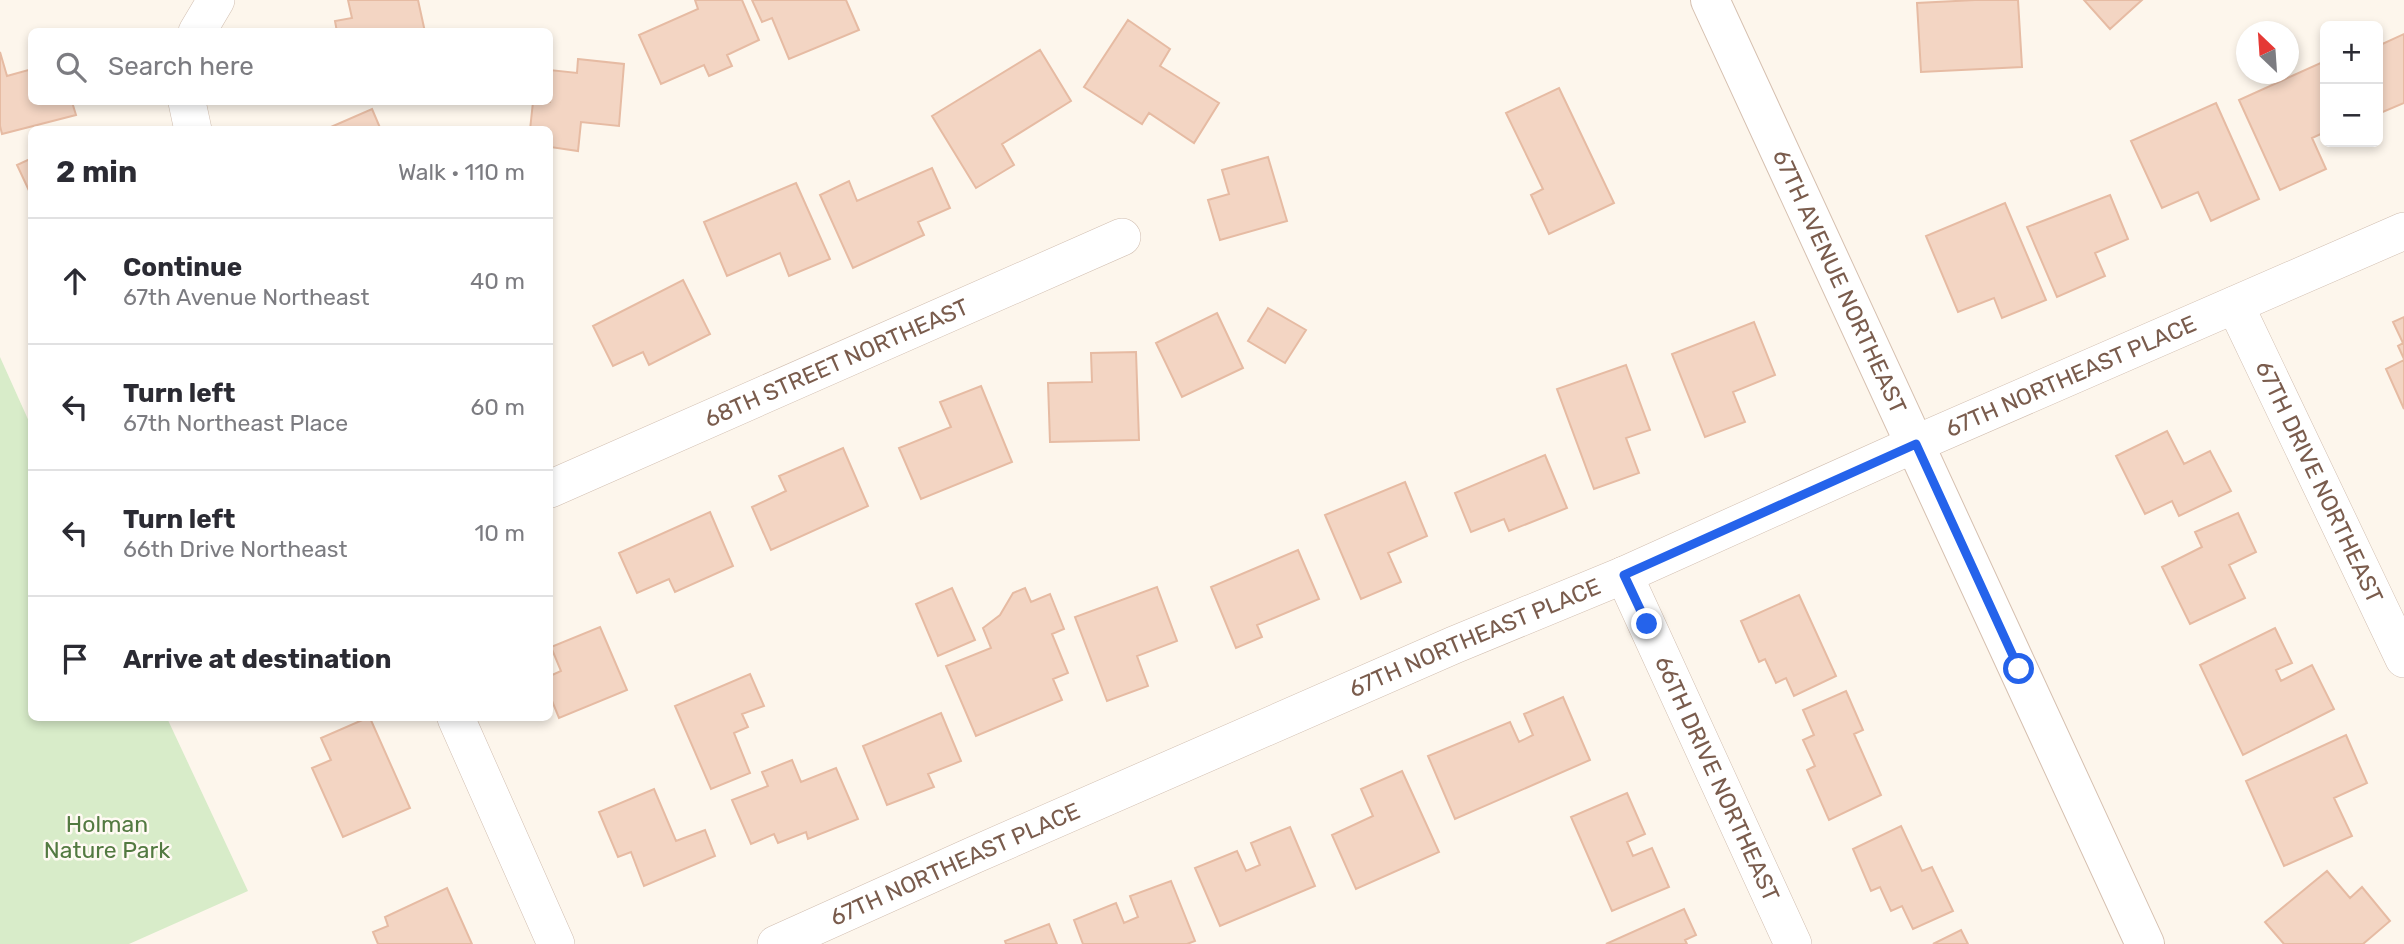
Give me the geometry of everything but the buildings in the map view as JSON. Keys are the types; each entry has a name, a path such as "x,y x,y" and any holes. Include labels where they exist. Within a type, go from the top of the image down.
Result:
{"main road":[{"name":"67TH AVENUE NORTHEAST","path":"1710,0 2145,944"}],"street":[{"path":"199,28 216,0"},
{"path":"188,105 192,126"},
{"name":"67TH NORTHEAST PLACE","path":"776,944 1429,656 1624,575 2404,231"},
{"name":"68TH STREET NORTHEAST","path":"553,488 1122,237"},
{"name":"67TH DRIVE NORTHEAST","path":"2235,305 2404,659"},
{"name":"66TH DRIVE NORTHEAST","path":"1624,575 1793,944"},
{"path":"458,721 556,944"}],"green space":[{"name":"Holman Nature Park","path":"0,357 28,419 28,721 168,721 248,891 129,944 0,944"}],"route":[{"path":"1647,624 1624,575 1916,444 2019,669"}]}
